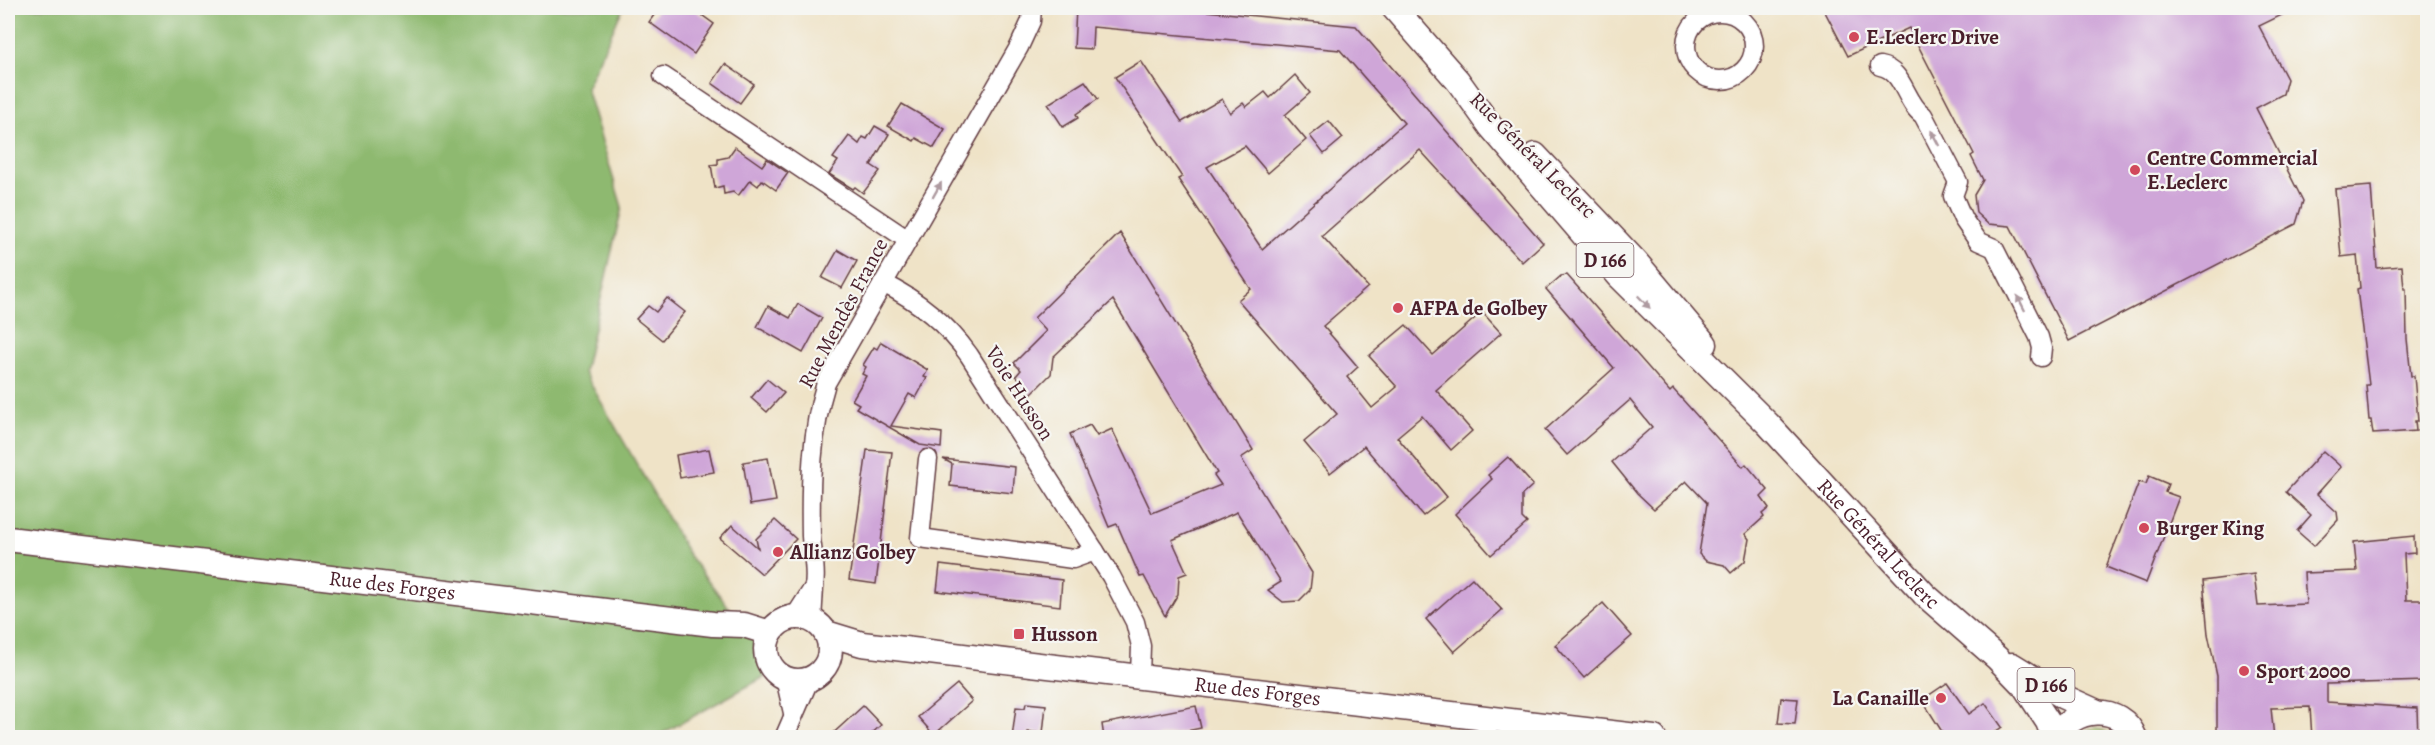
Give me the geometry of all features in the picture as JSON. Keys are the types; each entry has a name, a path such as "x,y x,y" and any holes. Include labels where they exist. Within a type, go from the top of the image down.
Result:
{"main road":[{"name":"Rue Général Leclerc","path":"1394,8 1458,81 1491,127 1619,276 1768,424 1925,595 2025,687 2048,722 2054,738"},
{"name":"Rue des Forges","path":"8,539 713,624 744,625 768,642"},
{"path":"784,620 810,624 830,651 828,659 824,667 810,678 802,681 785,678 772,667 768,642 784,620"},
{"name":"Rue des Forges","path":"810,624 862,644 1140,675 1487,728 1654,738"},
{"path":"828,659 862,644"},
{"name":"Rue Général Leclerc","path":"1996,658 2095,711 2110,714 2123,721 2135,738"},
{"path":"2054,738 2066,722 2075,716 2095,711"}],"street":[{"name":"Rue Mendès France","path":"810,624 817,570 811,538 818,410 826,382 1019,47 1031,21 1032,8"},
{"path":"1880,66 1892,70 1915,110 1923,116 1958,182 1953,196 1963,219 1978,241 1994,248 2039,337 2043,348 2041,357"},
{"name":"Rue Mendès France","path":"663,76 908,240"},
{"name":"Voie Husson","path":"883,283 927,311 956,336 1095,551 1135,621 1142,646 1140,675"},
{"path":"928,459 920,538 1073,559 1095,551"},
{"path":"785,678 793,713"},
{"path":"784,738 810,678"}],"green space":[{"path":"8,8 623,8 586,88 622,207 584,372 690,557 777,670 656,737 8,737"},
{"path":"2098,728 2116,737 2077,737 2090,729"}],"building":[{"path":"659,8 692,8 714,24 694,54 649,22"},
{"path":"1076,8 1175,8 1356,26 1543,243 1522,262 1420,150 1322,236 1368,287 1323,326 1358,367 1347,377 1372,408 1397,387 1369,356 1406,325 1433,355 1482,312 1501,333 1436,390 1472,431 1451,450 1422,416 1397,437 1447,497 1423,516 1364,446 1330,473 1304,442 1337,414 1238,300 1251,289 1178,179 1182,177 1115,77 1141,61 1182,122 1222,99 1230,113 1243,103 1246,107 1265,92 1270,98 1295,75 1310,93 1285,115 1306,140 1268,173 1245,146 1207,167 1262,249 1404,123 1340,50 1093,27 1092,49 1074,48"},
{"name":"Centre Commercial E.Leclerc","path":"1823,8 2296,8 2259,26 2287,79 2283,94 2256,108 2303,201 2296,224 2069,341 2010,226 1988,224 1976,213 1974,195 1983,180 1971,156 1974,154 1909,28 1848,56"},
{"path":"725,64 754,84 740,103 712,83"},
{"path":"1085,81 1098,99 1076,114 1078,118 1063,127 1048,104"},
{"path":"902,104 945,129 934,148 916,138 914,141 888,126"},
{"path":"1329,121 1343,138 1324,154 1310,136"},
{"path":"875,126 889,134 871,165 880,171 863,193 829,174 838,161 833,158 849,136 859,144 863,137 867,139"},
{"path":"735,147 762,166 767,159 788,173 776,190 762,180 758,186 750,180 738,196 733,192 724,194 723,186 715,188 711,165 718,164 718,159 728,157"},
{"path":"2371,186 2377,268 2402,266 2404,289 2406,289 2407,339 2411,376 2414,376 2418,421 2415,421 2416,431 2373,434 2371,420 2369,420 2366,385 2369,385 2357,289 2360,288 2357,255 2341,257 2335,189"},
{"path":"1120,233 1253,450 1241,458 1312,573 1310,590 1299,601 1283,602 1268,590 1281,582 1237,512 1172,540 1187,573 1179,576 1178,594 1165,616 1144,576 1140,577 1117,524 1109,527 1070,434 1090,425 1097,436 1112,429 1152,513 1221,485 1214,475 1217,473 1113,300 1053,357 1051,374 1030,395 1018,383 1021,380 1016,376 1021,370 1014,363 1046,331 1034,318"},
{"path":"838,250 857,261 842,288 822,278"},
{"path":"1567,275 1670,392 1673,389 1743,467 1746,464 1768,490 1761,497 1769,508 1762,514 1764,517 1745,534 1749,539 1745,561 1731,573 1724,565 1706,561 1699,554 1707,503 1686,481 1654,509 1637,493 1612,462 1652,427 1630,400 1567,455 1545,430 1614,368 1546,289 1561,276"},
{"path":"667,298 685,312 662,340 636,319 648,306 656,312"},
{"path":"798,304 822,318 803,353 757,327 768,306 790,318"},
{"path":"881,342 928,370 924,377 927,378 916,398 909,394 891,426 942,433 941,448 920,445 856,408 859,404 852,400 866,376 862,374 866,367 863,365 874,347 877,349"},
{"path":"767,379 784,393 767,412 751,398"},
{"path":"709,449 714,472 680,478 676,455"},
{"path":"867,450 892,452 876,584 849,580"},
{"path":"2323,451 2341,467 2317,494 2337,512 2338,520 2314,546 2297,531 2311,515 2286,492"},
{"path":"1508,457 1533,485 1522,495 1522,518 1527,523 1491,555 1455,514 1492,479 1488,475"},
{"path":"768,458 776,501 750,505 743,462"},
{"path":"943,459 1015,467 1013,493 950,486 952,464"},
{"name":"Burger King","path":"2149,476 2168,484 2165,492 2179,497 2146,583 2106,567 2139,482 2146,484"},
{"path":"775,520 796,539 762,574 720,538 732,525 758,548 756,539"},
{"path":"2414,536 2415,553 2404,554 2406,600 2427,600 2427,681 2327,684 2327,702 2417,708 2418,738 2312,738 2310,707 2271,708 2274,738 2217,738 2217,676 2208,634 2203,581 2254,574 2258,606 2306,604 2304,573 2357,571 2354,542"},
{"path":"940,565 1062,580 1060,606 937,591"},
{"path":"1472,578 1502,610 1454,652 1426,619"},
{"path":"1603,603 1632,636 1584,678 1555,645"},
{"path":"1947,683 1969,714 1985,703 2002,727 1986,738 1946,738 1922,700"},
{"path":"957,684 972,701 934,735 918,717"},
{"path":"1781,698 1798,699 1795,724 1778,723"},
{"path":"1026,703 1046,705 1043,733 1028,732 1027,738 1012,738 1016,707 1025,708"},
{"path":"863,706 881,725 867,738 828,738"},
{"path":"1196,706 1201,728 1154,738 1104,738 1102,724"}],"place":[{"name":"E.Leclerc Drive","path":"1854,37"},
{"name":"Centre Commercial E.Leclerc","path":"2135,170"},
{"name":"AFPA de Golbey","path":"1398,308"},
{"name":"Burger King","path":"2144,528"},
{"name":"Allianz Golbey","path":"778,552"},
{"name":"Husson","path":"1019,634"},
{"name":"Sport 2000","path":"2244,671"},
{"name":"La Canaille","path":"1941,698"}]}
